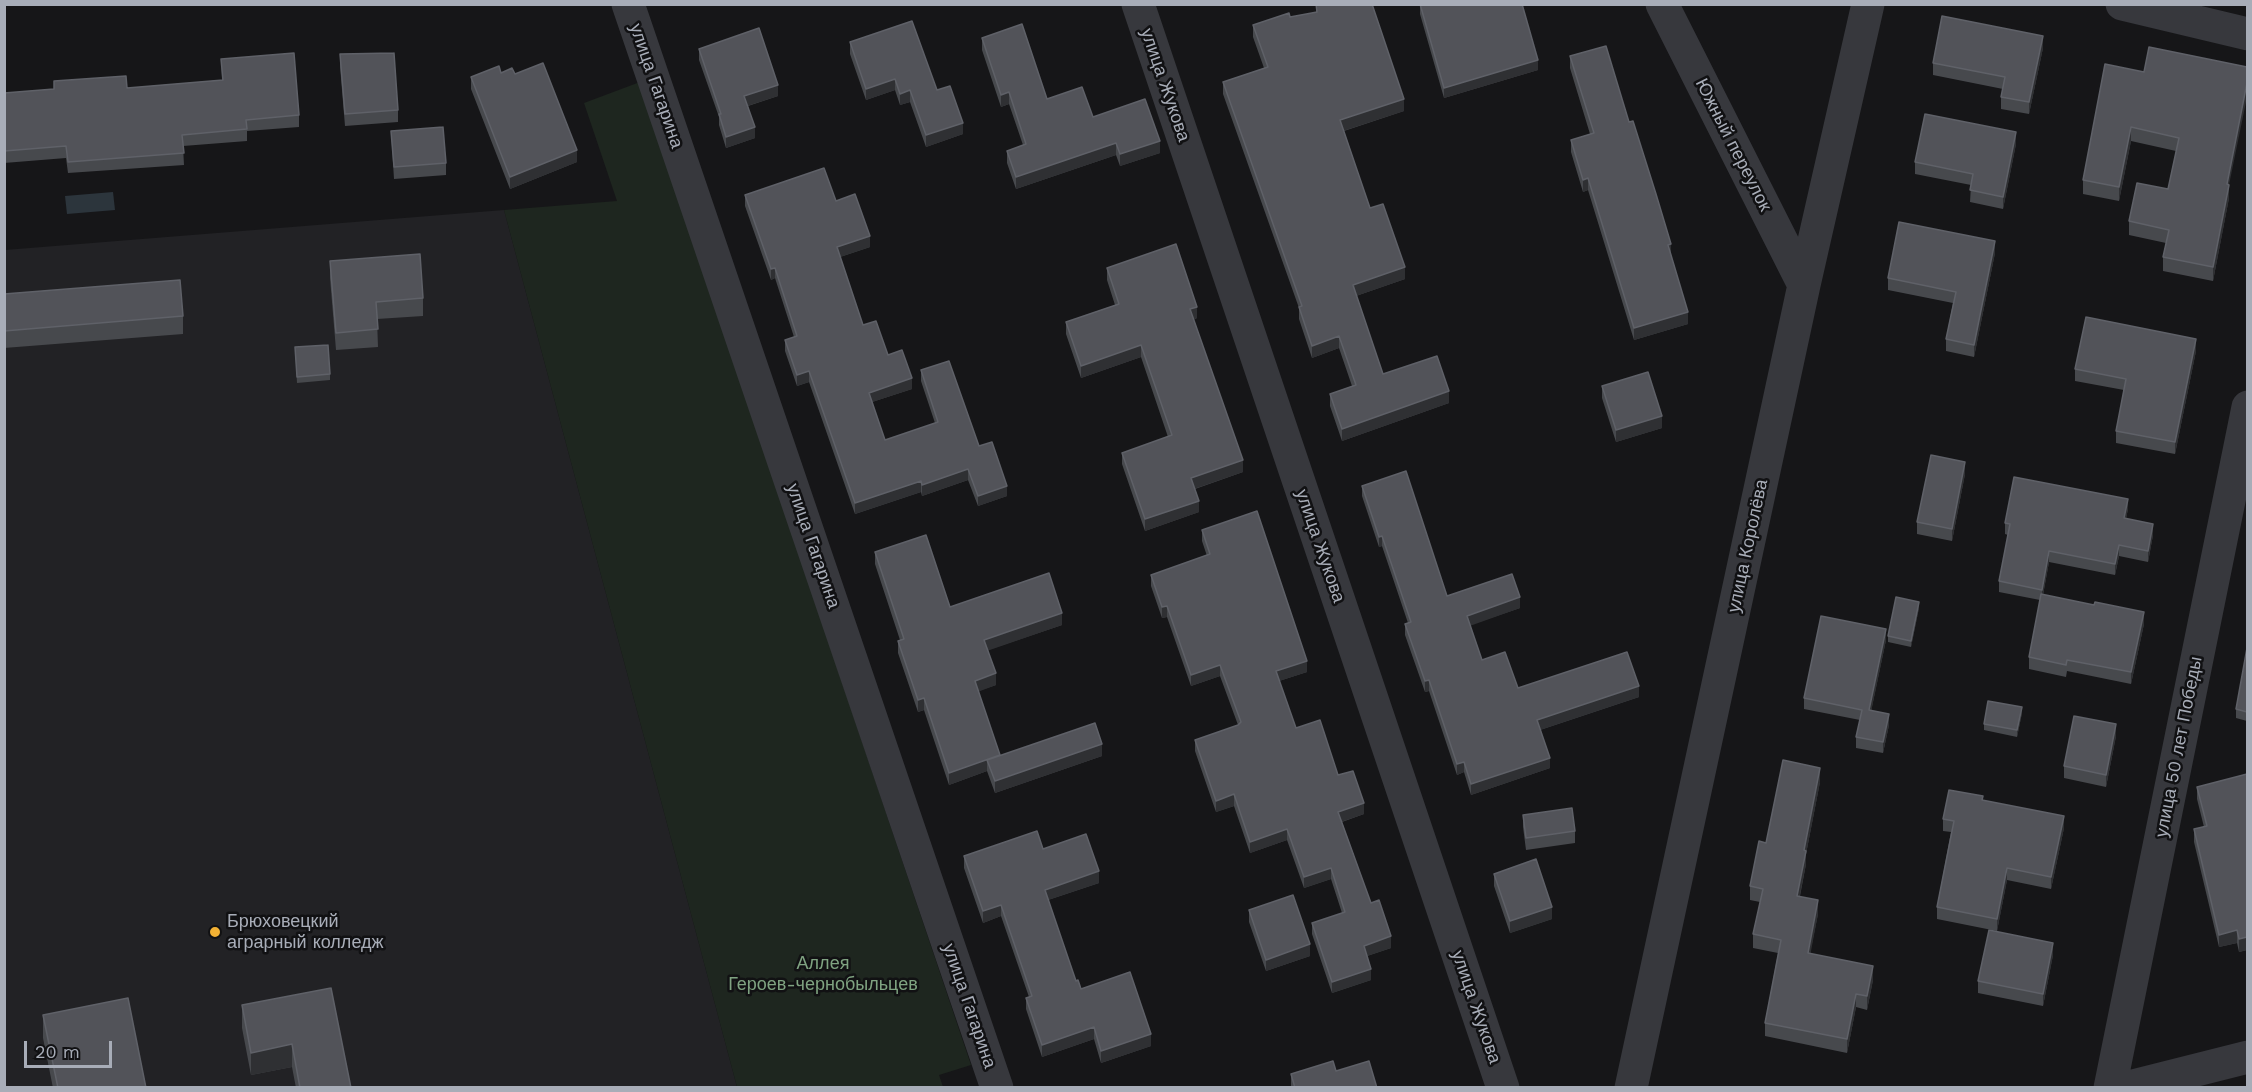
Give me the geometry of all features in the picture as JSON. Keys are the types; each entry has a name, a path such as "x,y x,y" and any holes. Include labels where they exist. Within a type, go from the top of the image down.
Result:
{"street":[{"name":"улица Гагарина","path":"628,4 997,1088"},
{"name":"улица Жукова","path":"1138,4 1503,1088"},
{"name":"Южный переулок","path":"1662,4 1804,285"},
{"name":"улица Королёва","path":"1631,1088 1804,285 1868,4"},
{"path":"2122,4 2247,34"},
{"name":"улица 50 лет Победы","path":"2110,1088 2247,407"},
{"path":"2125,1088 2247,1057"}],"shaded area":[{"path":"113,192 115,210 67,214 65,196"},
{"path":"504,210 737,1087 5,1088 5,250"}],"green space":[{"name":"Аллея Героев-чернобыльцев","path":"640,82 971,1065 939,1075 943,1087 737,1087 504,210 617,201 584,103"}],"building":[{"path":"1316,4 1372,4 1404,99 1340,120 1370,208 1383,204 1405,267 1353,285 1383,374 1437,356 1449,391 1342,429 1330,394 1356,385 1339,336 1312,346 1299,307 1302,306 1223,82 1268,67 1253,25 1289,13 1290,17 1317,12"},
{"path":"1420,4 1522,4 1538,60 1444,88"},
{"path":"1942,16 2043,36 2029,102 2001,97 2005,77 1933,63"},
{"path":"912,21 937,90 950,86 963,123 926,135 910,90 900,94 895,79 866,89 850,42"},
{"path":"1022,24 1047,99 1082,87 1093,117 1145,99 1160,141 1120,154 1116,143 1016,177 1007,151 1026,144 1009,92 1001,95 982,38"},
{"path":"759,28 778,85 744,96 755,127 726,137 719,114 721,114 699,49"},
{"path":"1606,46 1629,122 1633,121 1656,194 1688,312 1634,328 1588,178 1583,180 1571,140 1594,133 1570,56"},
{"path":"2149,47 2247,67 2247,83 2213,267 2163,257 2169,230 2129,221 2137,183 2168,189 2179,138 2131,127 2119,187 2083,180 2105,64 2144,72"},
{"path":"294,53 299,115 246,120 247,129 182,135 184,153 68,162 66,146 4,151 4,93 54,89 54,81 126,76 127,88 223,80 221,59"},
{"path":"394,53 398,110 345,114 340,54"},
{"path":"543,63 577,150 510,177 471,77 499,66 501,73 512,68 515,74"},
{"path":"1925,114 2016,132 2003,197 1970,190 1973,174 1915,162"},
{"path":"443,127 446,163 394,167 391,131"},
{"path":"824,168 836,201 855,194 870,236 837,247 863,325 876,321 888,355 902,350 912,378 869,393 885,440 938,422 921,370 949,361 979,446 992,442 1007,486 978,496 968,469 922,485 921,481 855,503 809,371 797,375 785,340 797,336 775,268 771,269 745,195"},
{"path":"1899,222 1995,241 1974,345 1946,339 1956,292 1888,278"},
{"path":"1176,244 1197,307 1190,309 1243,460 1191,478 1199,501 1145,519 1122,453 1172,435 1141,345 1081,366 1066,322 1119,304 1107,268"},
{"path":"420,254 423,298 376,302 378,329 336,333 330,261"},
{"path":"180,280 183,316 4,331 4,294"},
{"path":"2086,317 2196,339 2175,442 2116,431 2126,379 2075,369"},
{"path":"328,345 330,374 297,377 295,347"},
{"path":"1648,372 1662,416 1616,430 1602,386"},
{"path":"1931,455 1965,462 1952,529 1917,522"},
{"path":"1406,471 1447,596 1512,574 1520,597 1467,616 1482,660 1505,652 1518,688 1627,652 1639,686 1537,720 1550,758 1471,784 1464,762 1457,764 1429,680 1425,681 1405,624 1411,622 1382,536 1379,537 1362,486"},
{"path":"2014,477 2128,499 2124,518 2153,524 2148,551 2119,545 2115,564 2049,551 2042,590 1999,581 2010,524 2005,523"},
{"path":"1257,511 1307,661 1276,671 1296,728 1320,720 1338,775 1353,771 1364,803 1338,812 1371,903 1379,900 1391,936 1364,946 1371,969 1332,982 1312,923 1345,912 1331,868 1304,877 1287,829 1250,842 1234,794 1216,801 1195,740 1241,722 1220,665 1191,675 1167,606 1162,607 1151,575 1210,554 1202,530"},
{"path":"926,535 950,607 1049,573 1062,613 984,640 996,673 975,681 1000,755 949,773 924,698 918,700 898,641 904,639 875,552"},
{"path":"2041,594 2144,612 2131,672 2067,660 2066,665 2029,657"},
{"path":"1896,597 1919,602 1911,641 1888,636"},
{"path":"1821,616 1886,629 1869,710 1889,714 1883,742 1856,737 1862,710 1804,698"},
{"path":"2247,648 2247,712 2236,709"},
{"path":"1988,701 2022,707 2017,730 1984,724"},
{"path":"2074,716 2116,724 2106,775 2064,766"},
{"path":"1095,723 1102,744 995,781 987,760"},
{"path":"1783,760 1820,768 1797,896 1818,900 1808,953 1873,966 1867,996 1856,994 1847,1039 1765,1023 1781,940 1753,934 1763,889 1750,886 1759,841 1766,843"},
{"path":"2247,774 2247,937 2239,939 2237,930 2219,935 2194,829 2207,826 2197,787"},
{"path":"1949,790 1983,796 1982,800 2064,816 2051,877 2007,868 1997,919 1937,907 1954,821 1943,819"},
{"path":"1572,808 1575,831 1526,838 1523,815"},
{"path":"1037,831 1043,849 1086,834 1099,871 1045,890 1076,981 1078,980 1081,989 1130,972 1151,1034 1101,1051 1094,1027 1042,1045 1026,998 1032,996 1001,905 983,911 964,856"},
{"path":"1536,859 1552,907 1510,921 1494,874"},
{"path":"1293,895 1310,944 1266,960 1249,910"},
{"path":"1989,930 2053,943 2043,994 1978,981"},
{"path":"331,988 351,1088 300,1088 292,1044 251,1053 242,1005"},
{"path":"128,998 146,1088 58,1088 43,1015"},
{"path":"1333,1061 1336,1071 1369,1061 1377,1088 1295,1088 1291,1074"}],"place":[{"name":"Брюховецкий аграрный колледж","path":"215,932"}]}
